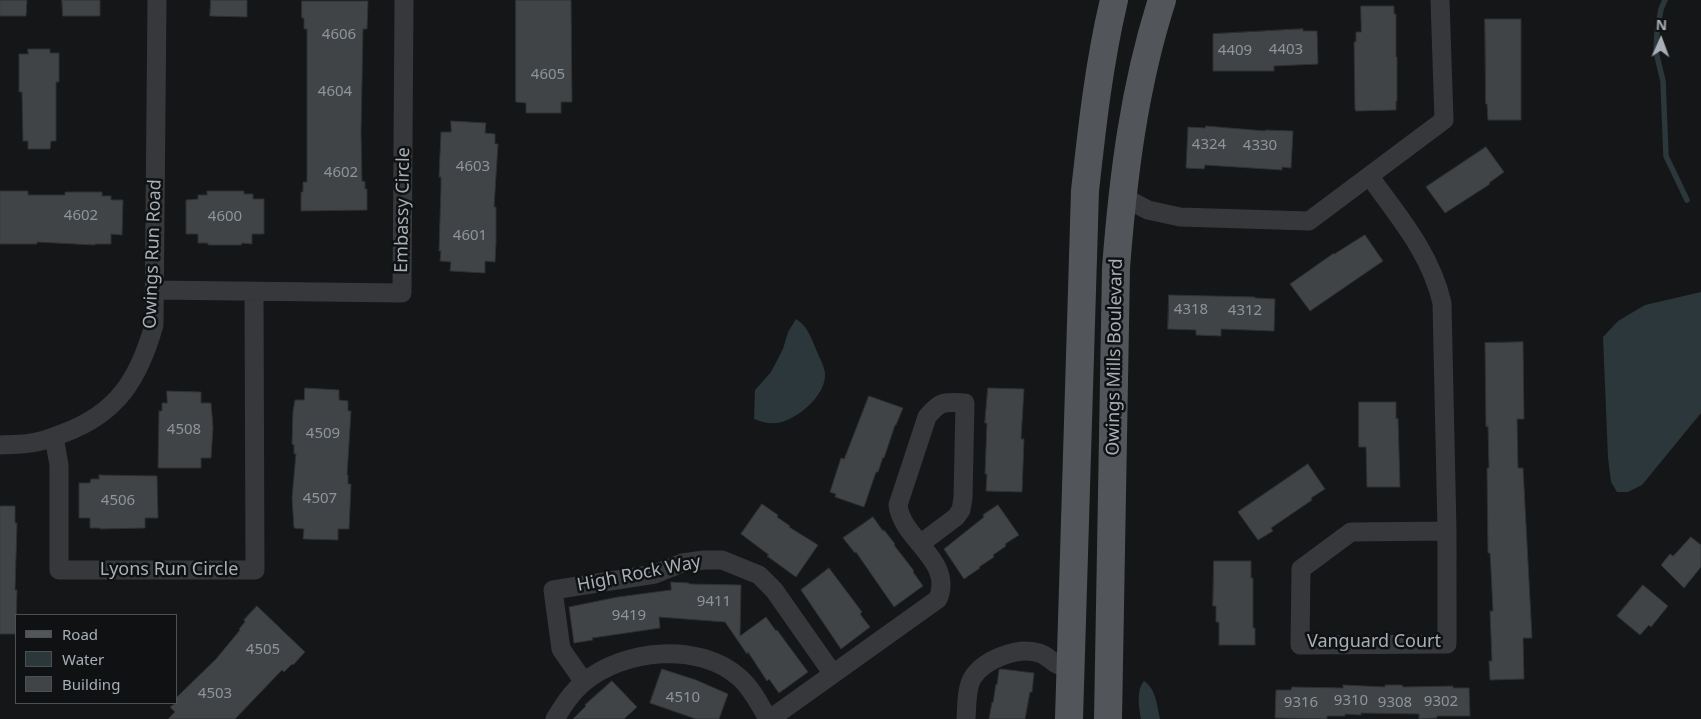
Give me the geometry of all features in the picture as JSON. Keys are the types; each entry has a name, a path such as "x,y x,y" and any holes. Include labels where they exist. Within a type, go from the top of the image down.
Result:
{"main road":[{"name":"Owings Mills Boulevard","path":"1069,719 1085,191 1092,124 1114,0"},
{"name":"Owings Mills Boulevard","path":"1108,719 1116,268 1121,196 1148,47 1162,0"}],"street":[{"name":"Owings Run Road","path":"0,445 33,443 54,437 78,428 100,414 119,399 133,378 146,352 154,325 157,0"},
{"name":"Embassy Circle","path":"154,290 402,293 404,0"},
{"path":"1121,196 1148,210 1180,217 1310,221 1444,120 1440,0"},
{"name":"Vanguard Court","path":"1370,177 1415,239 1428,261 1438,283 1442,303 1447,531 1448,644 1300,645 1301,569 1351,532 1447,531"},
{"name":"Lyons Run Circle","path":"54,437 59,466 59,570 255,570 254,291"},
{"path":"555,719 568,699 584,682 606,668 626,660 671,653 702,658 722,666 740,678 769,719 938,599 942,579 937,566 920,544 906,525 899,513 898,505 928,417 936,406 947,402 965,403 964,498 961,510 956,517 920,544"},
{"name":"High Rock Way","path":"584,682 561,649 553,590 655,574 682,563 704,560 722,560 759,574 774,590 833,674"},
{"path":"966,719 969,687 972,678 979,670 999,657 1012,652 1039,652 1055,663 1070,669"}],"water":[{"path":"1701,292 1701,413 1642,485 1628,492 1617,492 1611,482 1608,458 1603,337 1618,321 1645,305"},
{"path":"796,319 803,324 812,339 825,373 824,381 816,398 802,412 777,423 762,422 754,419 755,390 771,372 783,349 788,332"},
{"path":"1144,681 1154,693 1160,719 1141,719 1139,694"}],"building":[{"path":"0,0 27,0 26,16 0,16"},
{"path":"62,0 100,0 100,16 63,16"},
{"path":"211,0 247,0 247,17 210,16"},
{"path":"516,0 571,0 572,102 561,102 561,113 526,113 526,103 516,102"},
{"path":"302,1 368,1 367,29 363,29 361,132 362,181 365,182 365,189 367,189 367,210 301,211 303,182 307,182 307,29 304,29 304,18 302,18"},
{"path":"1361,6 1394,6 1394,14 1396,14 1397,57 1396,110 1356,111 1355,109 1354,42 1356,42 1356,32 1361,32"},
{"path":"1485,19 1521,19 1521,120 1488,120 1486,104"},
{"path":"1303,29 1303,31 1317,31 1318,64 1274,66 1274,71 1213,71 1213,34"},
{"path":"28,49 50,49 50,53 59,53 59,82 56,82 56,141 51,141 50,149 28,149 28,141 23,141 22,92 19,92 19,54 28,54"},
{"path":"451,121 486,123 485,133 495,134 495,144 498,144 494,207 496,207 495,262 485,261 485,273 450,271 451,262 440,261 441,177 439,177 441,132 451,132"},
{"path":"1206,126 1265,131 1293,131 1291,168 1282,167 1282,170 1205,165 1204,169 1186,168 1188,127 1205,128"},
{"path":"1486,147 1504,172 1490,184 1445,213 1426,187"},
{"path":"0,191 28,191 28,195 102,192 102,196 111,196 111,200 123,200 122,235 111,234 111,244 37,242 37,244 0,244"},
{"path":"207,191 244,191 244,194 253,194 253,199 264,199 264,234 252,234 252,244 208,245 208,243 198,243 198,234 186,234 186,200 198,199 198,195 207,195"},
{"path":"1365,235 1383,261 1310,311 1290,284 1334,253"},
{"path":"1169,295 1275,299 1274,331 1221,329 1221,336 1196,335 1196,330 1168,329"},
{"path":"1523,342 1524,419 1517,419 1518,468 1523,468 1532,638 1523,638 1524,679 1490,680 1489,661 1492,661 1490,611 1493,611 1490,553 1488,553 1487,468 1489,468 1488,426 1486,427 1485,343"},
{"path":"305,388 339,390 339,400 348,401 348,411 351,411 347,475 348,484 351,484 349,529 338,529 338,540 303,539 304,529 294,528 292,498 296,454 294,454 294,445 292,444 293,411 295,400 304,400"},
{"path":"988,388 1024,389 1021,439 1024,439 1022,492 986,491 987,423 985,423"},
{"path":"167,391 201,392 201,403 211,403 213,427 211,458 201,458 201,468 158,468 159,411 162,411 162,403 167,403"},
{"path":"869,396 903,408 884,458 878,472 876,472 864,507 835,497 836,494 830,492 841,458 844,459"},
{"path":"1359,402 1396,402 1400,487 1367,487 1366,447 1359,447"},
{"path":"1308,464 1325,489 1271,528 1273,531 1258,540 1238,512"},
{"path":"99,475 157,476 158,518 145,518 145,528 90,528 90,518 79,518 79,483 90,483 91,479 99,479"},
{"path":"762,504 778,515 777,517 789,527 818,545 796,577 741,534"},
{"path":"998,505 1019,535 1005,544 1006,546 993,555 994,557 964,579 944,549 984,517 983,515"},
{"path":"0,506 15,506 15,523 17,523 15,590 17,590 15,634 0,634"},
{"path":"873,517 895,544 923,586 894,607 856,552 843,538"},
{"path":"1691,537 1701,545 1701,567 1684,588 1661,565 1670,554 1673,556"},
{"path":"1214,561 1251,561 1255,645 1219,645 1219,622 1216,622 1216,606 1213,606"},
{"path":"829,568 862,612 860,614 870,627 841,649 801,590"},
{"path":"671,582 741,585 740,636 766,617 808,672 779,693 769,679 767,681 725,622 659,617 660,628 592,638 593,640 574,643 569,607 618,597 671,590"},
{"path":"1643,585 1668,606 1651,627 1649,625 1640,635 1617,616"},
{"path":"257,606 305,652 293,665 284,672 282,670 235,719 168,719 175,712 170,707 178,704 178,696 216,659 240,630 245,622 244,620"},
{"path":"662,669 696,680 728,694 719,719 696,719 650,703"},
{"path":"999,670 1034,673 1032,692 1030,692 1025,719 989,719"},
{"path":"612,681 637,707 624,719 573,719 585,705"},
{"path":"1343,685 1385,687 1385,685 1402,685 1403,687 1453,686 1453,688 1469,688 1470,716 1437,716 1437,718 1419,719 1419,714 1361,713 1361,715 1327,716 1327,719 1275,718 1276,690 1291,690 1292,687 1343,688"}],"waterway":[{"path":"1665,0 1661,9 1657,31 1656,52 1663,81 1666,156 1687,200"}]}
